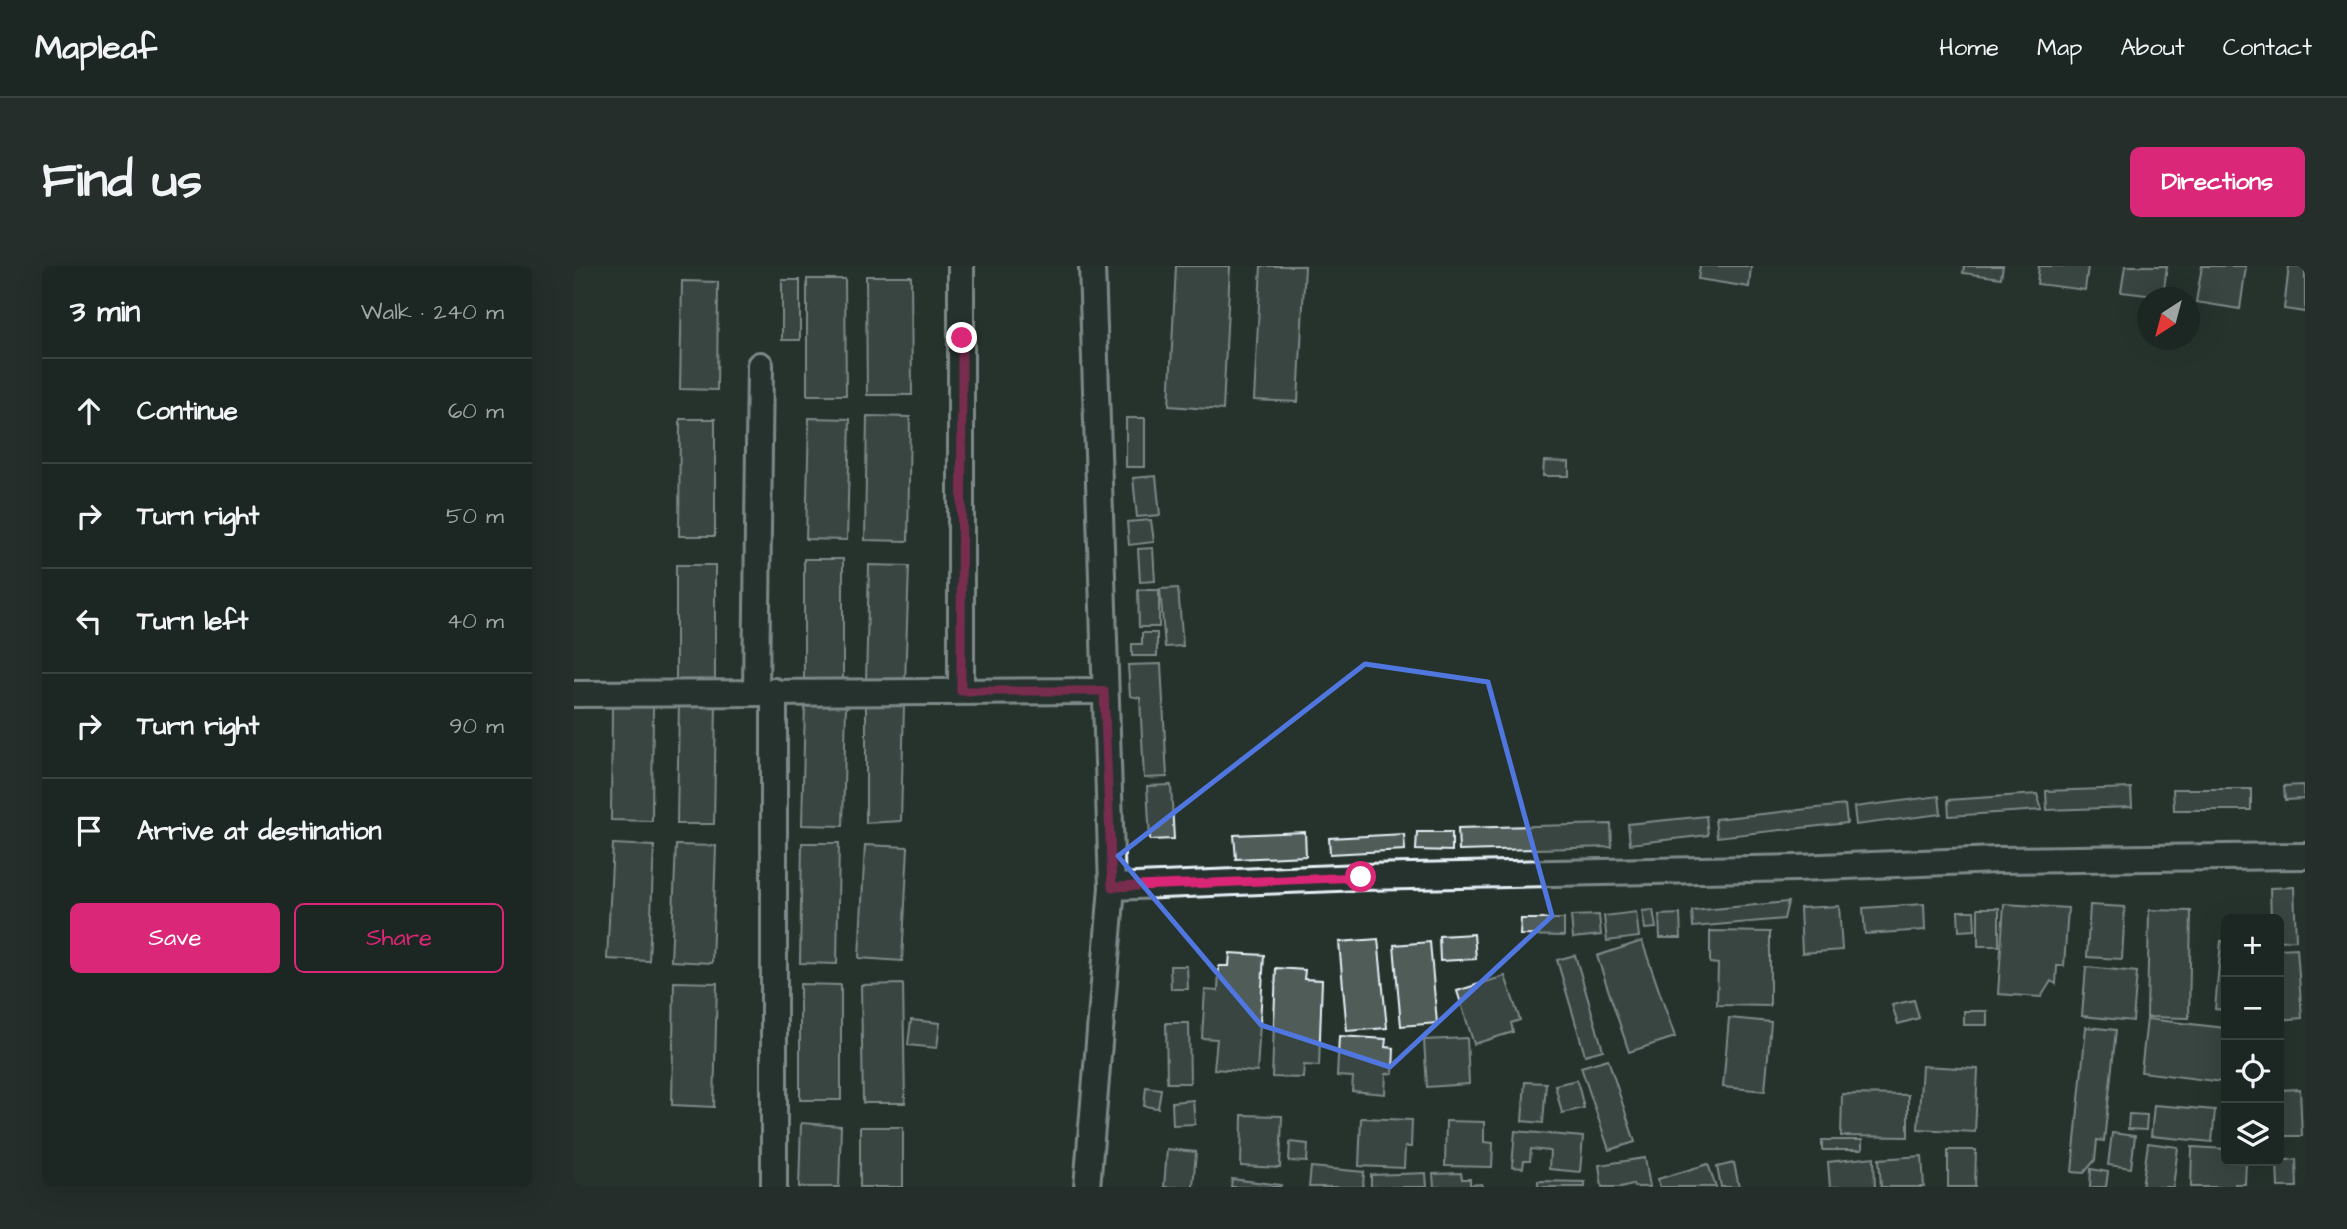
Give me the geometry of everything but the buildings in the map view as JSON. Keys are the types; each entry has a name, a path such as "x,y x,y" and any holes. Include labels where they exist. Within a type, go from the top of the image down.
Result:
{"street":[{"path":"961,266 961,691"},
{"path":"1087,1187 1112,887 1092,266"},
{"path":"760,365 774,1187"},
{"path":"574,694 1104,691"},
{"path":"1112,887 1361,877 1796,868 1997,860 2305,856"}],"highlighted area":[{"path":"1365,664 1488,682 1552,916 1390,1067 1261,1025 1118,856"}],"route":[{"path":"962,338 961,691 1104,691 1112,887 1361,877"}]}
